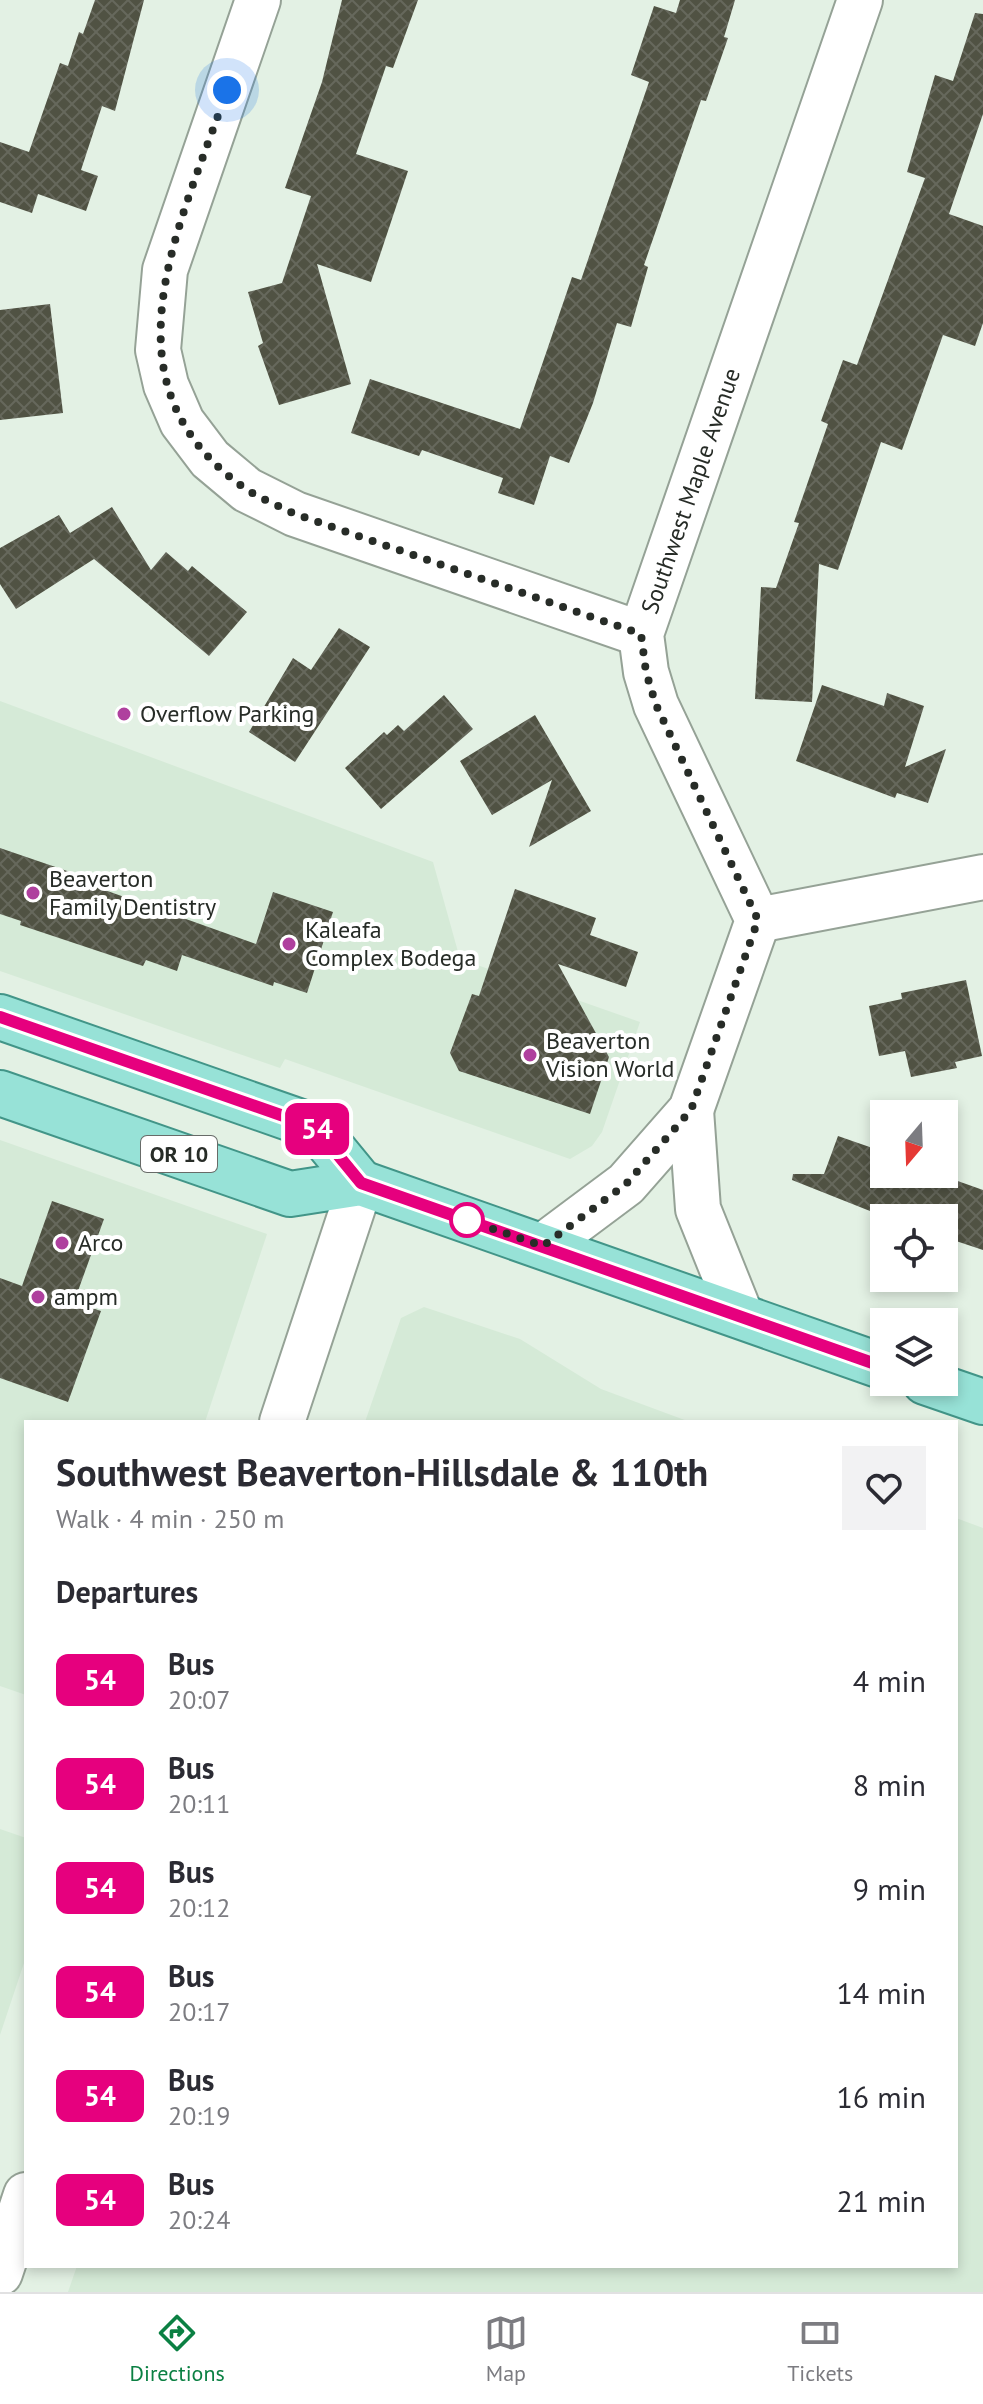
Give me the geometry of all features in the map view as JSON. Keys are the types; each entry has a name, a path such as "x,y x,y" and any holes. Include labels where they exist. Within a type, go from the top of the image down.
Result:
{"main road":[{"path":"0,1017 315,1127 361,1183"},
{"name":"OR 10","path":"0,1093 290,1194 361,1183 870,1362"},
{"path":"958,1393 983,1402"}],"street":[{"path":"258,0 165,270 158,350 166,385 182,422 210,459 247,490 295,514 641,634"},
{"name":"Southwest Maple Avenue","path":"758,920 656,705 646,672 641,634 860,0"},
{"path":"543,1246 626,1184 691,1110 758,920 983,877"},
{"path":"691,1110 698,1209 741,1316"},
{"path":"283,1420 361,1183"},
{"path":"0,2273 24,2201"}],"shaded area":[{"path":"0,701 433,862 460,959 640,1022 602,1132 592,1146 570,1159 285,1059 280,1068 0,971"},
{"path":"0,1140 267,1234 206,1420 24,1420 24,1694 0,1686"},
{"path":"424,1307 520,1339 601,1389 685,1420 366,1420 401,1318"},
{"path":"958,1519 983,1528 983,2292 68,2292 76,2268 958,2268"},
{"path":"0,1829 24,1837 24,1963 0,2035"}],"building":[{"path":"95,0 144,0 115,111 102,106 81,170 98,176 86,211 38,194 32,213 0,202 0,142 29,152 60,63 68,66 79,32 83,34"},
{"path":"342,0 418,0 393,68 386,66 356,154 408,171 371,282 317,264 351,384 279,405 258,346 263,343 248,292 282,283 311,196 285,188 322,82"},
{"path":"680,0 735,0 724,37 728,38 706,101 701,100 644,265 648,267 631,327 617,323 593,403 569,463 550,456 534,505 498,493 503,478 422,450 419,456 351,433 370,379 520,429 572,277 581,280 649,82 631,75 654,6 676,13"},
{"path":"975,13 983,14 983,114 949,214 983,226 983,323 975,346 943,335 902,450 881,442 838,570 819,564 812,702 755,699 761,587 776,588 799,523 794,522 828,424 821,421 843,360 857,365 925,178 907,172 935,75 953,81"},
{"path":"50,304 63,413 0,420 0,310"},
{"path":"112,507 151,570 166,552 188,571 192,566 247,612 209,656 94,559 16,609 0,584 0,548 59,515 70,533"},
{"path":"339,628 370,647 295,762 249,732 293,658 311,670"},
{"path":"822,685 884,706 887,693 924,706 905,767 946,749 928,803 897,793 895,798 796,761"},
{"path":"444,695 473,729 381,809 345,768 384,732 387,735 398,725 404,731"},
{"path":"535,715 591,811 529,847 552,780 492,815 460,761"},
{"path":"0,848 73,873 71,878 256,944 273,892 333,912 307,993 274,982 273,986 182,955 177,971 146,960 143,966 20,925 21,921 0,914"},
{"path":"515,889 596,918 590,935 638,952 626,987 558,964 609,1057 590,1114 459,1071 450,1053 472,994 479,996"},
{"path":"966,980 982,1056 955,1062 957,1068 911,1077 905,1051 879,1056 869,1006 902,999 901,993"},
{"path":"838,1136 870,1147 870,1188 958,1188 958,1181 983,1190 983,1250 958,1242 958,1204 870,1204 870,1211 792,1180 793,1174 824,1174"},
{"name":"ampm","path":"52,1201 104,1219 74,1302 101,1311 68,1402 0,1378 0,1278 22,1286"}],"bus line":[{"name":"54","path":"0,1017 315,1127 361,1183 870,1362"}],"place":[{"name":"Overflow Parking","path":"124,714"},
{"name":"Beaverton Family Dentistry","path":"33,893"},
{"name":"Kaleafa Complex Bodega","path":"289,944"},
{"name":"Beaverton Vision World","path":"530,1055"},
{"name":"Arco","path":"62,1243"},
{"name":"ampm","path":"38,1297"}],"route":[{"path":"227,90 165,270 158,350 166,385 182,422 210,459 247,490 295,514 641,634 646,672 656,705 758,920 691,1110 626,1184 543,1246 467,1220"}]}
